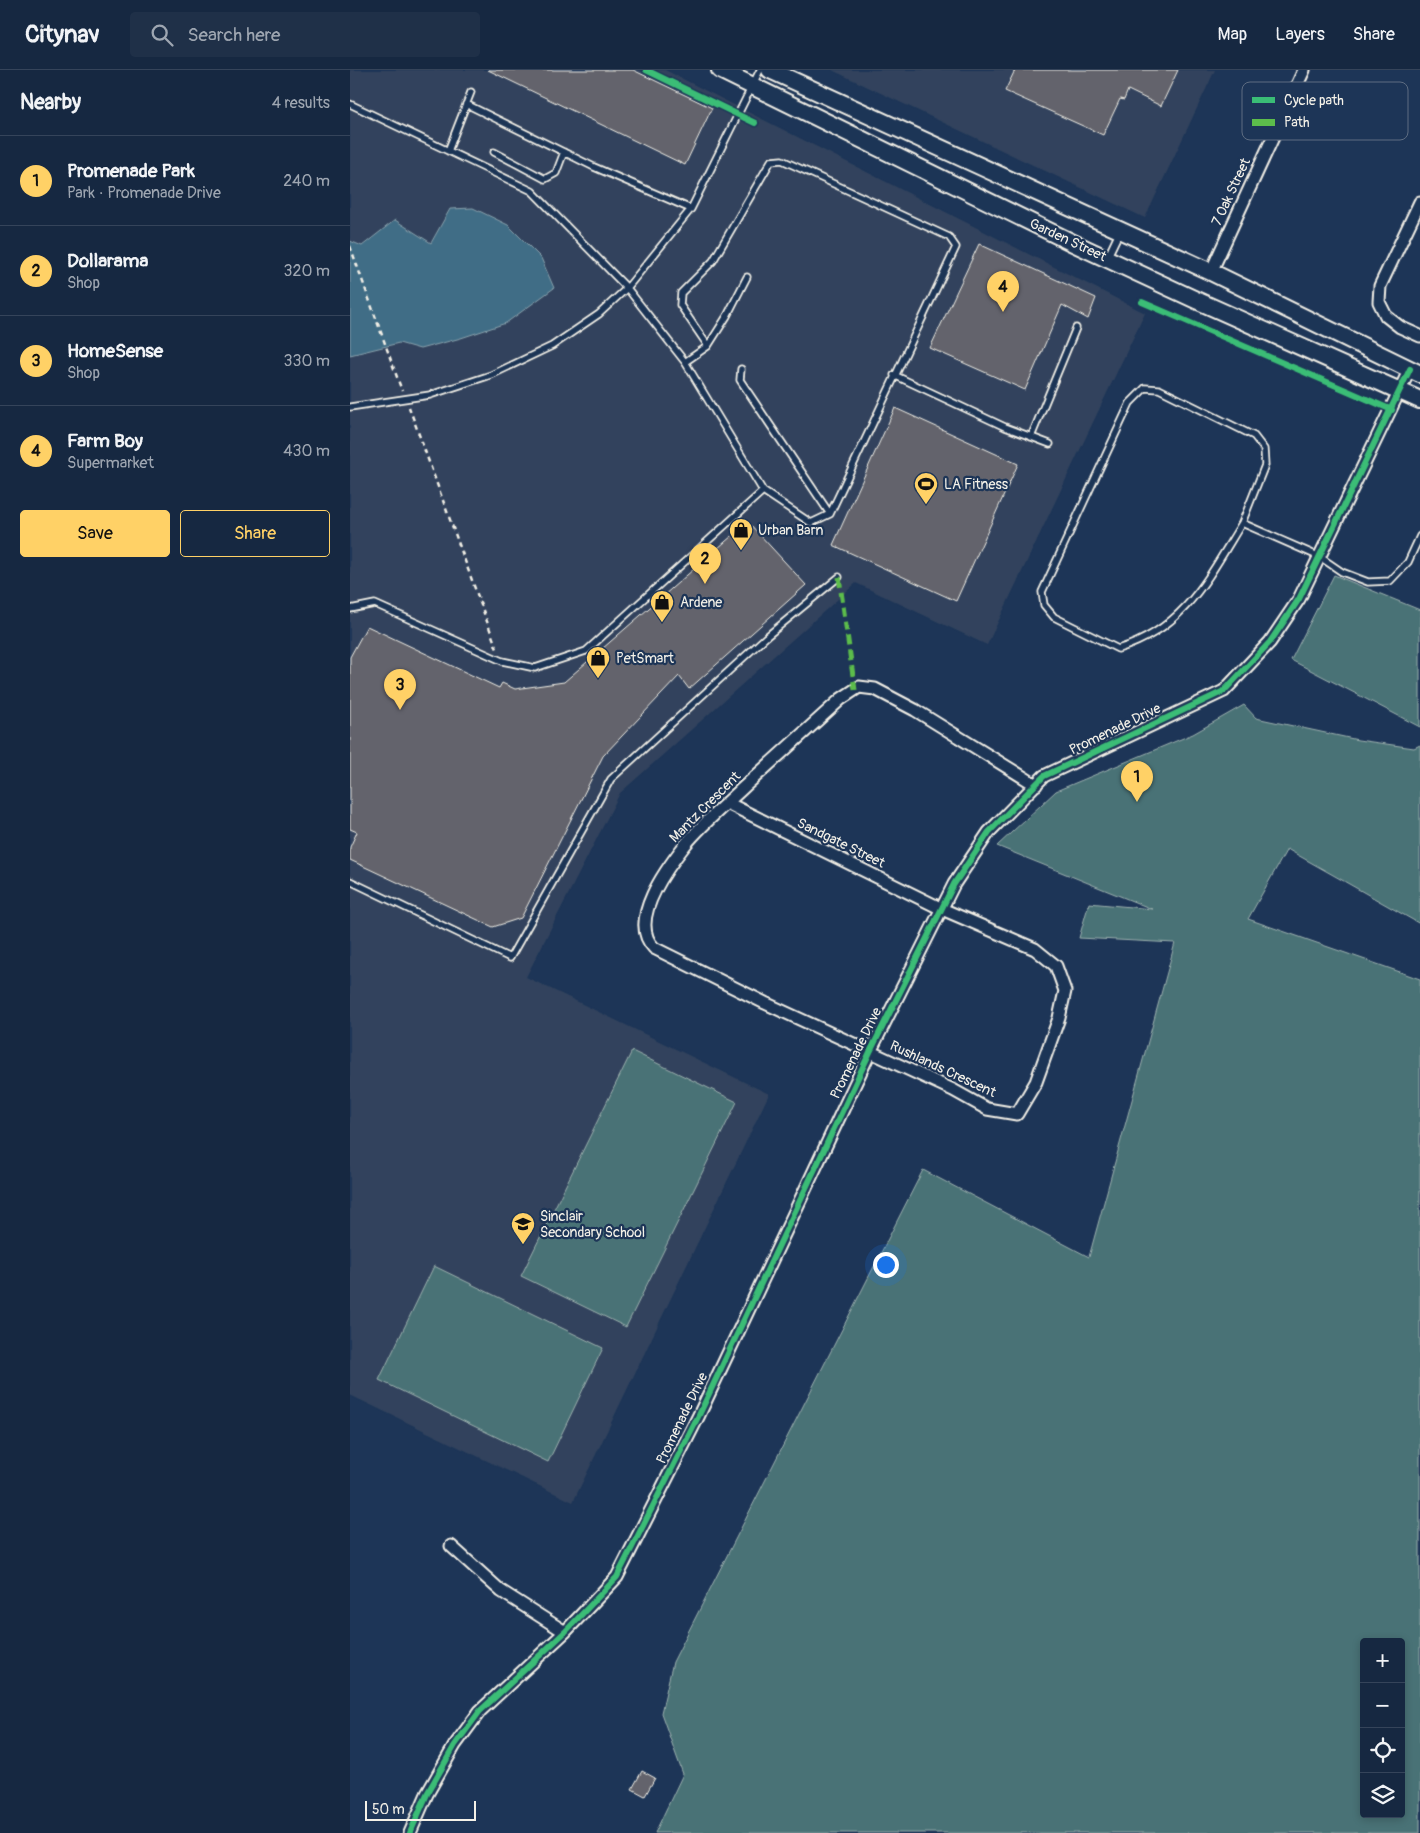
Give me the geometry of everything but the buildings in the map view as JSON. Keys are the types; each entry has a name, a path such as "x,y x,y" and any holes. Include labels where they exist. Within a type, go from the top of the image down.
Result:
{"street":[{"name":"Garden Street","path":"720,70 1107,259 1420,400"},
{"path":"770,70 1211,272 1415,371"},
{"name":"7 Oak Street","path":"1298,82 1304,70"},
{"name":"7 Oak Street","path":"1211,272 1272,140"},
{"path":"1420,202 1380,286 1379,302 1386,316 1400,327 1420,336"},
{"name":"Promenade Drive","path":"410,1833 427,1794 455,1745 480,1711 565,1632 617,1577 699,1415 870,1052 954,884 989,832 1044,776 1224,691 1270,642 1299,599 1401,391 1415,371"},
{"name":"Mantz Crescent","path":"870,1052 765,1004 654,948 648,942 644,918 652,893 686,844 727,803 841,699 859,687 875,689 915,710 1036,785"},
{"name":"Sandgate Street","path":"727,803 942,909"},
{"name":"Rushlands Crescent","path":"870,1052 953,1090 987,1109 1017,1114 1036,1082 1059,1018 1065,991 1056,966 1035,949 942,909"},
{"path":"451,1546 501,1591 565,1632"}],"lane":[{"path":"350,407 430,395 491,375 552,346 599,314 627,288 691,209 760,70"},
{"path":"448,151 471,92"},
{"path":"350,104 532,191 627,288 685,362 763,491 811,523 830,514 956,247 949,237 782,160 771,161 713,261 681,293 680,305 708,346"},
{"path":"466,104 594,167 691,209"},
{"path":"494,152 545,179 556,173 564,152"},
{"path":"1107,259 1120,231"},
{"path":"685,362 708,346 727,316 747,277"},
{"path":"1031,437 1076,328"},
{"path":"741,369 740,380 830,514"},
{"path":"894,375 1005,427 1050,444"},
{"path":"1144,388 1160,389 1254,436 1264,448 1265,465 1242,523 1191,603 1166,626 1136,643 1118,649 1054,617 1044,605 1042,592 1130,403 1144,388"},
{"path":"350,609 375,604 502,661 535,668 586,652 763,491"},
{"path":"1242,523 1320,557 1342,572 1368,582 1390,580 1408,562 1420,536"},
{"path":"350,881 510,958 611,779 766,637 839,577"}],"path":[{"path":"350,246 502,661"}],"shaded area":[{"path":"350,70 665,70 1145,313 987,645 856,583 620,793 526,977 769,1094 573,1502 350,1395"},
{"path":"832,70 1215,70 1145,218"},
{"path":"473,208 508,225 541,258 554,288 506,323 461,338 420,349 399,343 350,355 350,241 362,246 395,220 431,243 450,209"}],"green space":[{"path":"1334,575 1420,610 1420,727 1291,660"},
{"path":"1244,705 1256,718 1358,740 1414,748 1420,745 1420,924 1287,849 1248,919 1420,979 1420,1833 655,1833 683,1774 661,1713 673,1662 923,1170 1089,1257 1175,943 1079,938 1089,903 1152,909 997,846 1056,791 1193,734"},
{"path":"632,1051 737,1102 626,1327 521,1276"},
{"path":"434,1266 603,1348 548,1462 379,1380"}],"marked path":[{"path":"839,577 855,690"}],"cycle path":[{"path":"646,70 755,123"},
{"path":"1142,302 1392,410"},
{"path":"410,1833 427,1794 455,1745 480,1711 565,1632 617,1577 699,1415 870,1052 954,884 989,832 1044,776 1224,691 1270,642 1299,599 1410,369"}],"place":[{"name":"Farm Boy","path":"1003,312"},
{"name":"LA Fitness","path":"926,505"},
{"name":"Urban Barn","path":"741,551"},
{"name":"Dollarama","path":"705,584"},
{"name":"Ardene","path":"662,623"},
{"name":"PetSmart","path":"598,679"},
{"name":"HomeSense","path":"400,710"},
{"name":"Promenade Park","path":"1137,802"},
{"name":"Sinclair Secondary School","path":"523,1245"}]}
